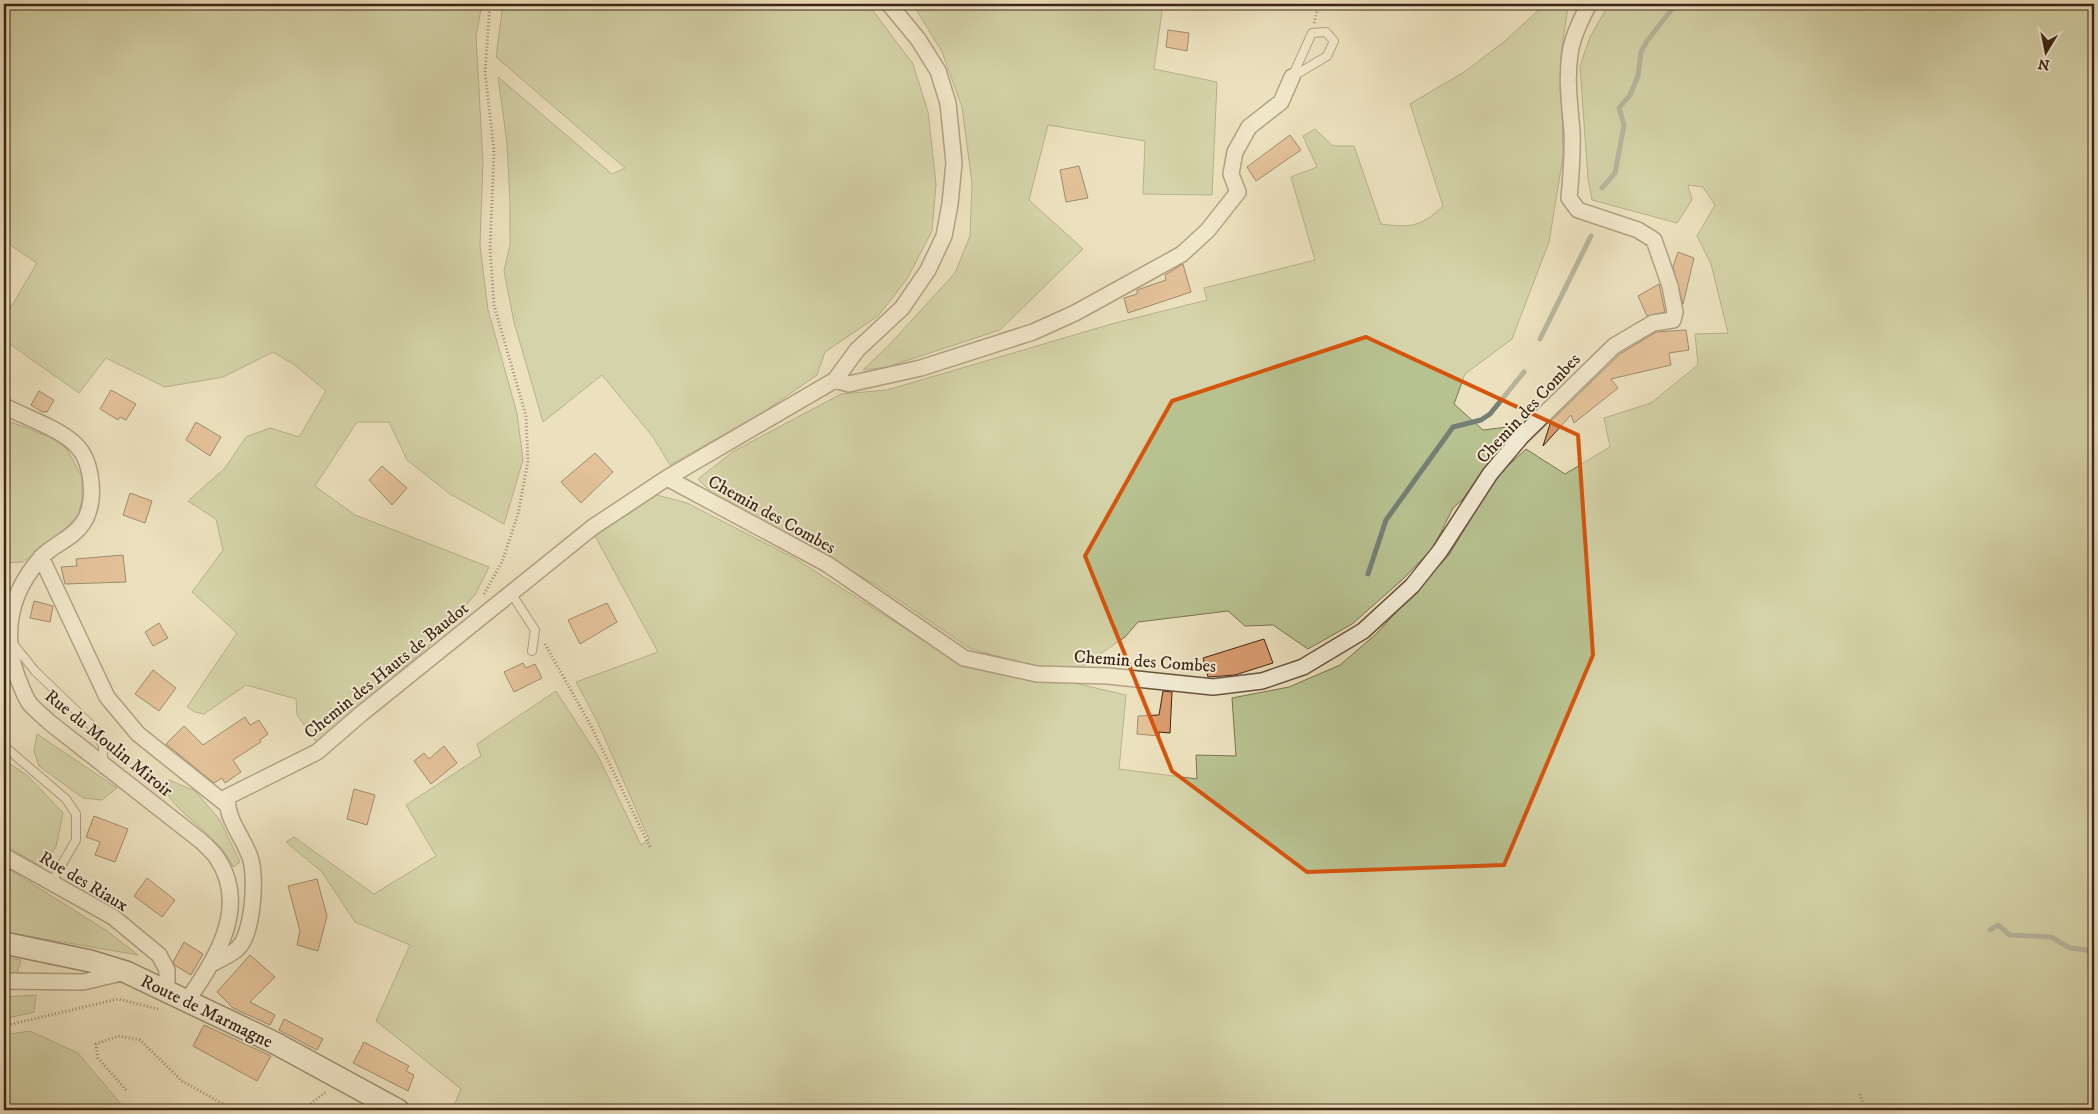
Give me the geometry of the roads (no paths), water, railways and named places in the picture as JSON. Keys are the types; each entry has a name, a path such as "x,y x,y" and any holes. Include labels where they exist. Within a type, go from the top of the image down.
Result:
{"street":[{"path":"889,4 918,39 938,71 948,103 954,163 950,204 944,236 928,270 902,308 858,350 835,380 850,384 921,368 1033,332 1075,313 1182,254 1208,230 1238,192 1231,174 1235,152 1248,127 1281,102 1292,77"},
{"name":"Chemin des Combes","path":"667,478 827,564 964,658 1037,674 1108,676 1213,687 1262,681 1303,668 1364,631 1412,586 1435,558 1490,474 1520,437 1614,346 1653,323 1673,320 1675,312 1670,286 1654,240 1638,230 1578,210 1569,198 1572,167 1572,132 1568,97 1570,53 1581,19 1589,4"},
{"name":"Chemin des Hauts de Baudot","path":"227,805 227,796 325,746 376,702 592,527 667,478 835,380"},
{"name":"Rue du Moulin Miroir","path":"4,406 75,444 89,472 90,506 84,522 71,537 41,557 23,581 11,613 10,655 29,703 103,764 202,841 218,859 227,883 232,904 224,939 186,1002"},
{"path":"41,557 107,697 138,734 227,805 227,811 251,858 254,886 250,923 238,948 210,965"},
{"name":"Rue des Riaux","path":"4,856 113,917 159,955 167,970 167,992"},
{"name":"Route de Marmagne","path":"4,943 90,961 126,972 275,1043 398,1110"},
{"path":"4,981 83,982 126,972"}],"lane":[{"path":"1312,32 1326,32 1334,40 1327,56 1292,77 1312,32"},
{"path":"511,593 535,630 532,650"},
{"path":"9,639 35,671 94,728 103,746 103,764"},
{"path":"4,746 66,799 76,814 76,840 51,883"}],"waterway":[{"path":"1602,188 1615,173 1624,125 1619,108 1630,95 1638,76 1641,52 1647,41 1676,4"},
{"path":"1540,339 1591,236"},
{"path":"1368,574 1386,520 1453,427 1481,420 1490,414 1524,372"},
{"path":"1990,930 1998,925 2010,935 2051,937 2070,948 2094,951"}]}
